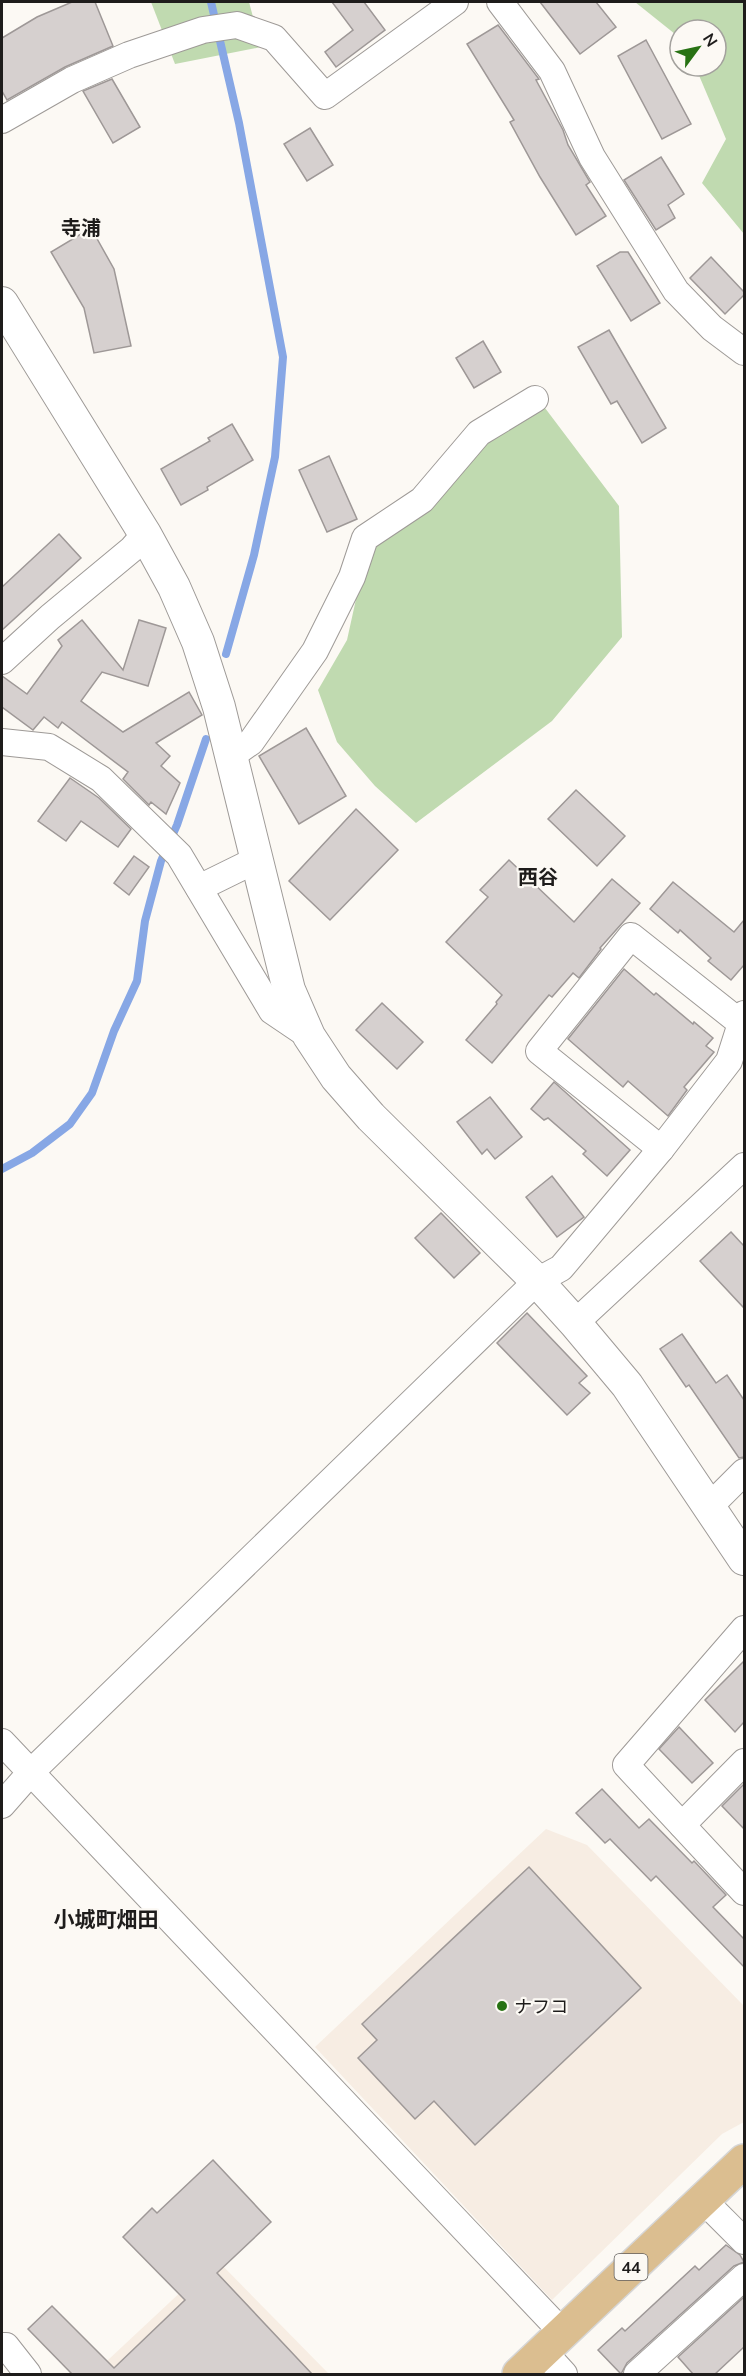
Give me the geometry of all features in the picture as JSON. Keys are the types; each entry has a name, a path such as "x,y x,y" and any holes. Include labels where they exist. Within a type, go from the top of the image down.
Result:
{"main road":[{"name":"44","path":"519,2374 556,2353 702,2199 744,2161"}],"street":[{"path":"2,120 72,80 129,55 203,30 237,25 274,38 325,96 455,2"},
{"path":"500,2 552,71 592,157 676,291 712,328 744,352"},
{"path":"2,303 145,534 174,587 198,642 219,707 289,990 309,1036 336,1077 371,1117 537,1281 627,1385 744,1559"},
{"path":"231,756 251,742 315,651 352,577 366,538 422,500 479,433 535,399"},
{"path":"2,661 50,617 132,549 145,534"},
{"path":"2,742 49,747 101,779 162,836 179,855 272,1011 309,1036"},
{"path":"199,888 256,860"},
{"path":"2,1805 31,1772 537,1281 561,1268 661,1149 729,1061 743,1019 631,936 539,1051 661,1149"},
{"path":"575,1323 744,1166"},
{"path":"709,1507 744,1472"},
{"path":"744,1629 626,1765 744,1892"},
{"path":"2,1742 556,2353"},
{"path":"682,1825 744,1762"},
{"path":"702,2199 744,2241"},
{"path":"637,2374 744,2277"},
{"path":"2,2346 6,2346 28,2374"}],"shaded area":[{"path":"546,1829 587,1845 744,2006 744,2122 722,2134 552,2300 315,2047"},
{"path":"216,2259 329,2374 93,2374"}],"green space":[{"path":"151,2 249,2 261,47 175,64"},
{"path":"635,2 744,2 744,234 702,183 726,139 700,78 728,78 728,18 668,18 668,28"},
{"path":"545,408 619,506 622,637 552,721 416,823 375,786 337,742 318,690 347,640 373,522 419,492 469,424"}],"building":[{"path":"72,2 95,2 113,46 65,67 7,100 2,91 2,38 37,17"},
{"path":"332,2 364,2 385,30 336,67 325,52 353,30"},
{"path":"540,2 596,2 616,27 580,54"},
{"path":"498,25 539,79 536,80 563,130 568,145 590,182 586,185 606,216 576,235 540,177 510,122 514,120 467,44"},
{"path":"646,40 691,124 662,139 618,56"},
{"path":"112,79 140,127 113,143 83,91"},
{"path":"310,128 333,165 307,181 284,144"},
{"path":"661,157 684,194 668,205 675,218 656,230 624,180"},
{"path":"91,228 114,269 131,346 94,353 84,308 51,252"},
{"path":"620,252 628,252 660,303 631,321 597,266"},
{"path":"711,257 744,292 744,295 725,314 690,278"},
{"path":"609,330 666,428 642,443 617,401 611,404 578,347"},
{"path":"483,341 501,372 474,388 456,358"},
{"path":"232,424 253,460 181,505 161,469 210,441 208,438"},
{"path":"329,456 357,519 327,532 299,470"},
{"path":"59,534 81,558 2,630 2,587"},
{"path":"82,620 123,670 139,620 166,628 148,686 102,672 81,701 123,732 189,692 202,715 156,743 170,756 161,766 180,783 166,814 151,802 149,805 123,779 128,772 62,722 58,728 44,717 33,730 2,707 2,676 27,694 62,646 58,640"},
{"path":"306,728 346,796 299,824 259,756"},
{"path":"70,778 99,798 131,829 118,847 81,821 66,841 38,821"},
{"path":"576,790 625,836 597,866 548,819"},
{"path":"356,809 398,850 330,920 289,881"},
{"path":"134,856 149,867 129,895 114,883"},
{"path":"509,860 574,922 612,879 640,903 600,948 579,978 573,973 552,997 549,995 492,1063 466,1040 502,995 446,942 488,897 480,890"},
{"path":"673,882 734,932 744,920 744,965 731,980 708,961 711,958 680,930 678,933 650,909"},
{"path":"624,969 654,995 656,993 713,1038 706,1046 714,1052 684,1087 687,1090 668,1116 628,1081 623,1087 568,1039"},
{"path":"382,1003 423,1042 397,1069 356,1030"},
{"path":"554,1082 630,1150 607,1176 583,1154 586,1151 548,1118 544,1120 531,1109"},
{"path":"490,1097 522,1137 495,1159 487,1149 482,1154 457,1122"},
{"path":"552,1176 584,1217 557,1237 526,1197"},
{"path":"441,1213 480,1253 454,1278 415,1238"},
{"path":"731,1232 744,1246 744,1308 700,1261"},
{"path":"527,1313 587,1376 579,1383 590,1393 567,1415 497,1343"},
{"path":"682,1334 716,1383 727,1375 744,1400 744,1457 739,1458 689,1385 686,1387 660,1349"},
{"path":"744,1661 744,1722 735,1732 705,1700"},
{"path":"679,1727 713,1763 692,1783 659,1749"},
{"path":"744,1784 744,1829 722,1806"},
{"path":"602,1789 639,1828 649,1819 726,1895 713,1907 744,1939 744,1967 656,1876 651,1881 610,1839 605,1843 576,1813"},
{"name":"ナフコ","path":"529,1867 641,1988 475,2145 434,2101 415,2119 358,2058 377,2040 362,2024"},
{"path":"213,2160 271,2222 217,2273 312,2374 72,2374 28,2329 52,2306 114,2368 185,2300 123,2237 152,2208 157,2213"},
{"path":"726,2245 740,2255 744,2262 734,2266 627,2363 621,2374 598,2350 622,2328 625,2331 695,2266 699,2270"},
{"path":"744,2297 744,2347 715,2374 693,2374 678,2357"}],"waterway":[{"path":"211,2 239,123 283,357 275,457 254,555 226,654"},
{"path":"2,1169 32,1153 70,1124 92,1093 114,1031 137,981 145,921 161,861 177,825 206,739"}],"place":[{"name":"ナフコ","path":"502,2006"}],"district":[{"name":"寺浦","path":"81,227"},
{"name":"西谷","path":"538,876"},
{"name":"小城町畑田","path":"106,1919"}]}
